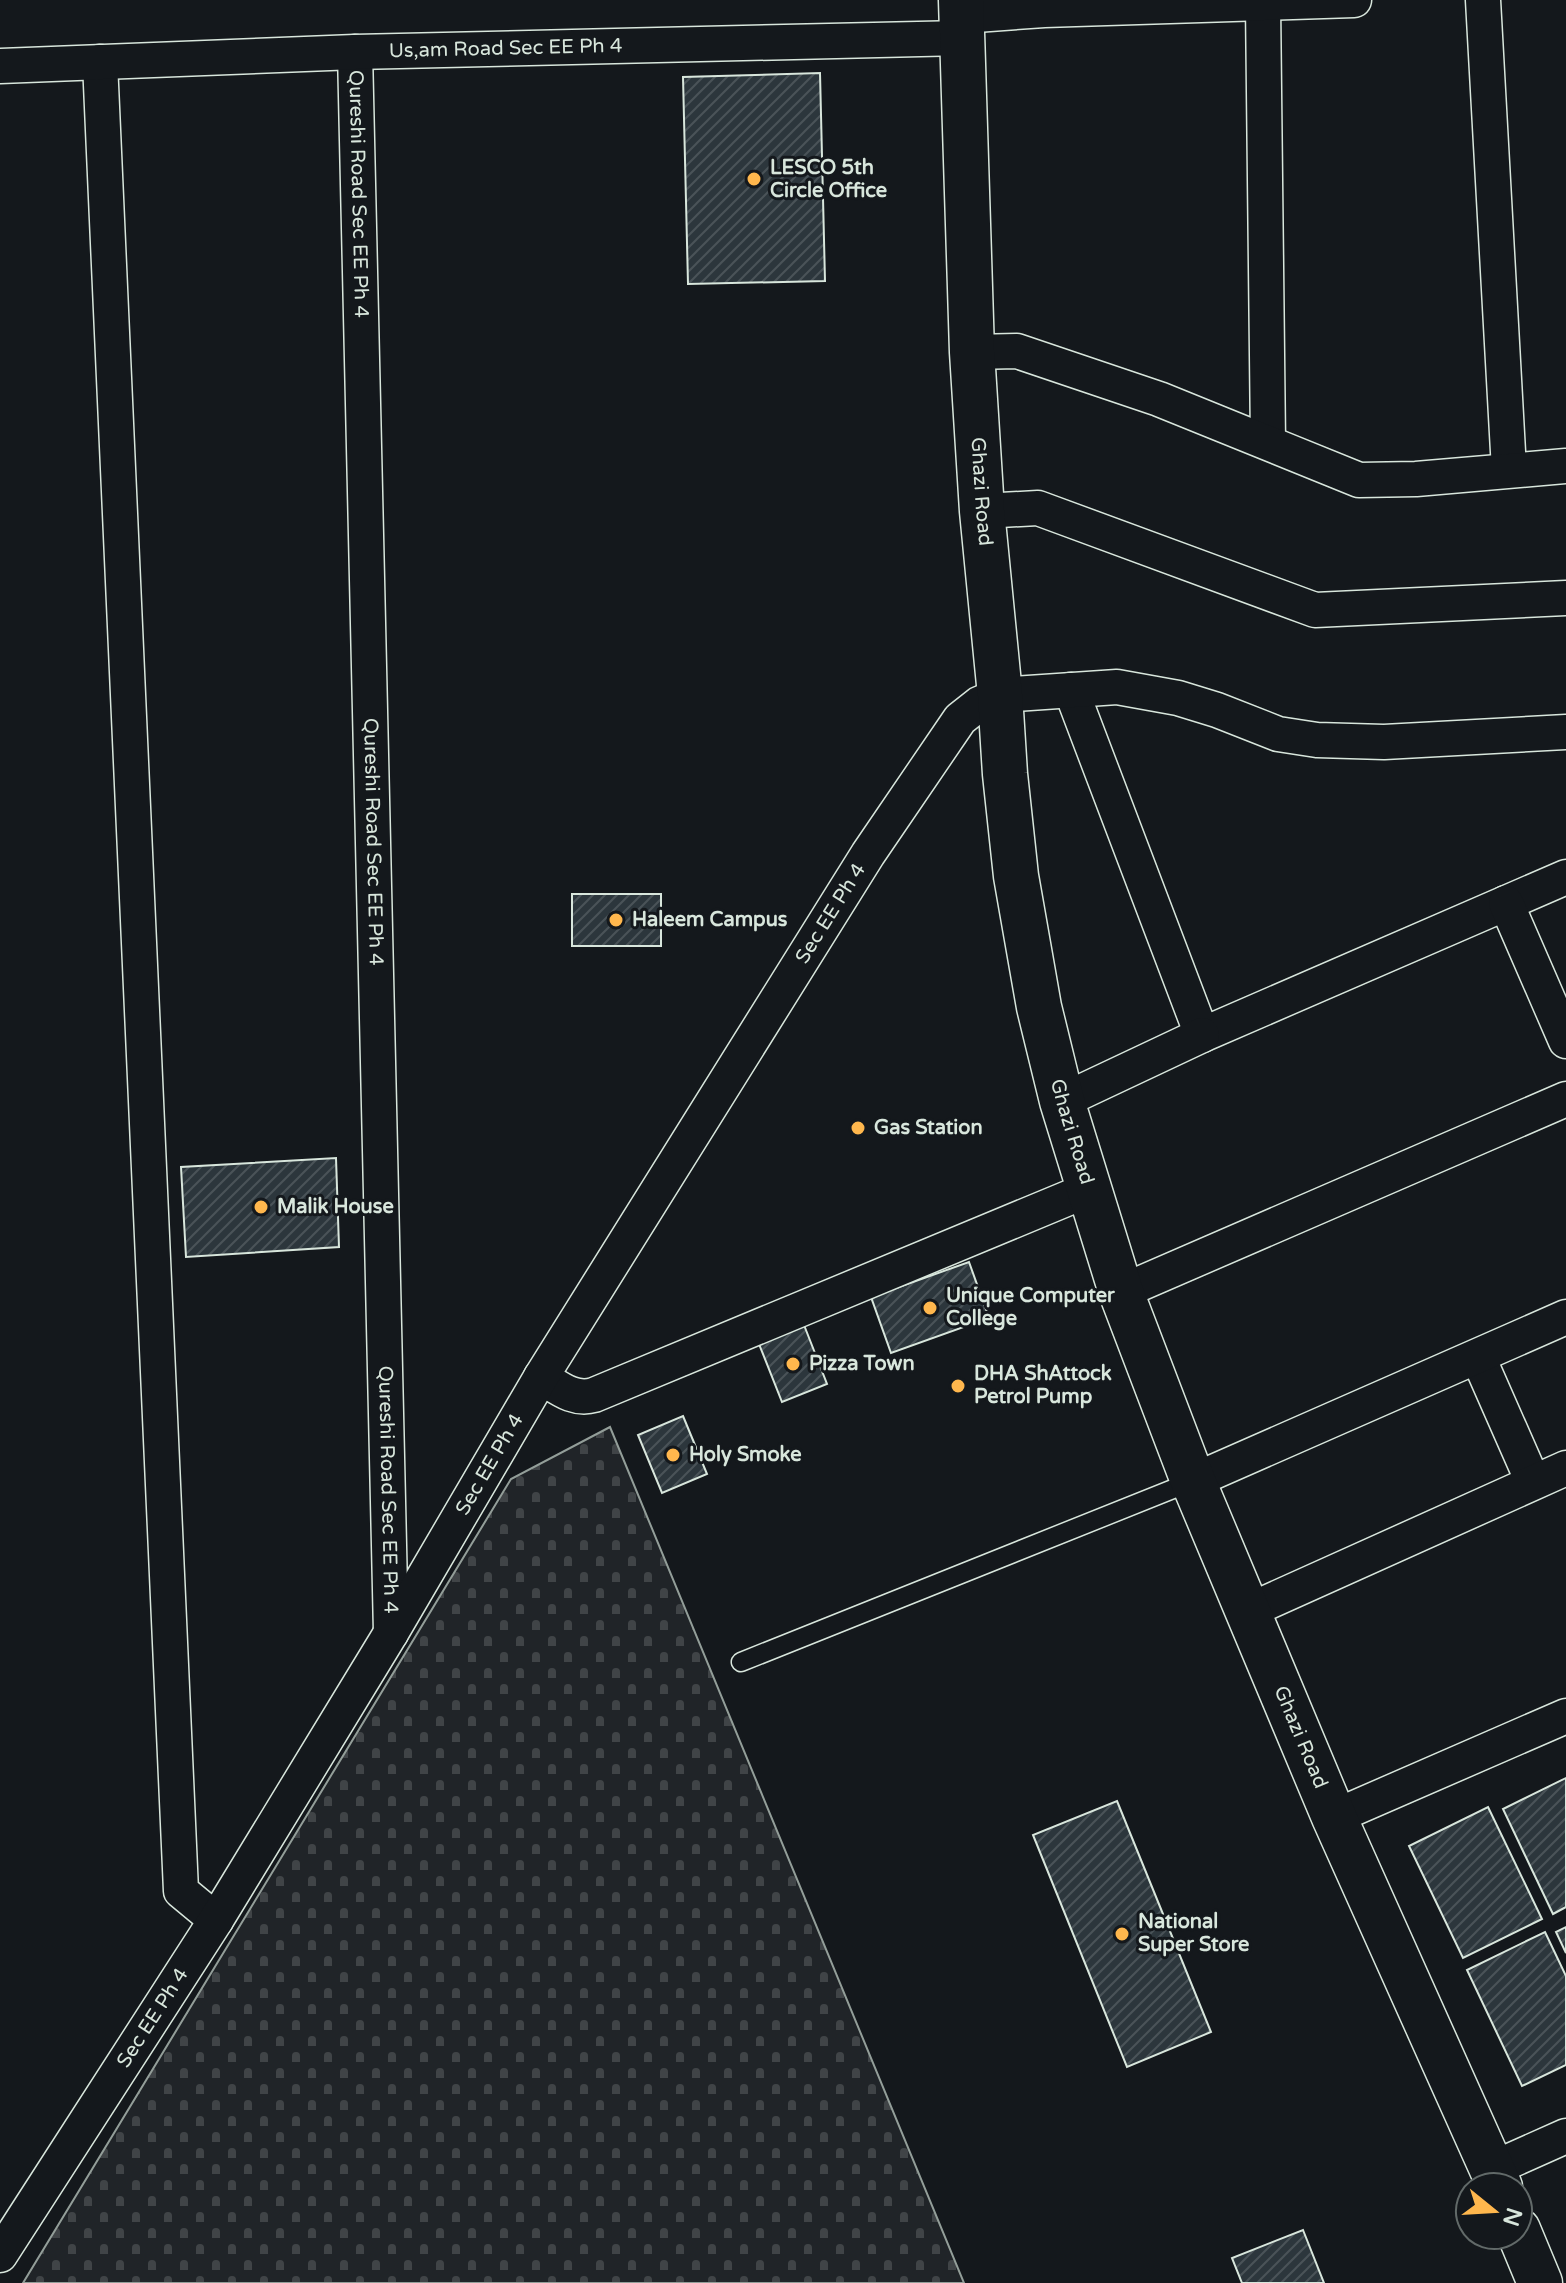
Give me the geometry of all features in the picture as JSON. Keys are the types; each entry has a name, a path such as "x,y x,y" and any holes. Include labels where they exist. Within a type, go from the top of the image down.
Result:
{"main road":[{"name":"Ghazi Road","path":"962,18 972,352 982,511 1005,774 1016,876 1039,1007 1062,1101 1121,1292 1193,1481 1334,1817 1493,2171"},
{"path":"1527,2251 1540,2283"}],"street":[{"name":"Us,am Road Sec EE Ph 4","path":"0,66 355,52 962,18 1044,10 1354,0"},
{"path":"1483,0 1509,470"},
{"path":"1263,3 1268,442"},
{"name":"Qureshi Road Sec EE Ph 4","path":"355,52 391,1633"},
{"path":"100,62 181,1891 216,1920"},
{"path":"972,352 1017,351 1159,399 1359,480 1416,479 1566,466"},
{"path":"982,511 1038,508 1315,610 1566,598"},
{"path":"1000,695 1117,687 1147,690 1217,710 1278,734 1317,740 1384,742 1566,732"},
{"path":"1071,690 1202,1035"},
{"name":"Sec EE Ph 4","path":"0,2255 216,1920 391,1633 541,1377 868,854 960,719 979,704 1000,695"},
{"path":"1062,1101 1202,1035 1566,877"},
{"path":"1506,903 1566,1041"},
{"path":"1121,1292 1566,1099"},
{"path":"541,1377 572,1395 583,1398 594,1395 1090,1189"},
{"path":"1193,1481 1566,1317"},
{"path":"1478,1357 1533,1482"},
{"path":"1246,1612 1566,1468"},
{"path":"1334,1817 1566,1716"},
{"path":"1508,2171 1566,2136"}],"lane":[{"path":"741,1662 1193,1481"}],"green space":[{"path":"610,1427 964,2283 23,2283 511,1479"}],"building":[{"name":"LESCO 5th Circle Office","path":"820,73 825,281 688,284 683,77"},
{"name":"Haleem Campus","path":"572,894 661,894 661,946 572,946"},
{"name":"Malik House","path":"336,1158 339,1247 186,1257 181,1167"},
{"name":"Unique Computer College","path":"969,1262 989,1318 891,1353 871,1297"},
{"name":"Pizza Town","path":"804,1325 827,1384 782,1402 759,1344"},
{"name":"Holy Smoke","path":"683,1416 707,1474 662,1493 638,1435"},
{"path":"1566,1778 1566,1907 1553,1914 1503,1809"},
{"name":"National Super Store","path":"1117,1801 1211,2032 1127,2067 1033,1835"},
{"path":"1488,1807 1542,1919 1463,1958 1409,1846"},
{"path":"1566,1927 1566,1953 1556,1932"},
{"path":"1545,1932 1566,1976 1566,2065 1522,2086 1467,1970"},
{"path":"1303,2230 1324,2283 1242,2283 1232,2258"}],"place":[{"name":"LESCO 5th Circle Office","path":"754,179"},
{"name":"Haleem Campus","path":"616,920"},
{"name":"Gas Station","path":"858,1128"},
{"name":"Malik House","path":"261,1207"},
{"name":"Unique Computer College","path":"930,1308"},
{"name":"Pizza Town","path":"793,1364"},
{"name":"DHA ShAttock Petrol Pump","path":"958,1386"},
{"name":"Holy Smoke","path":"673,1455"},
{"name":"National Super Store","path":"1122,1934"}]}
